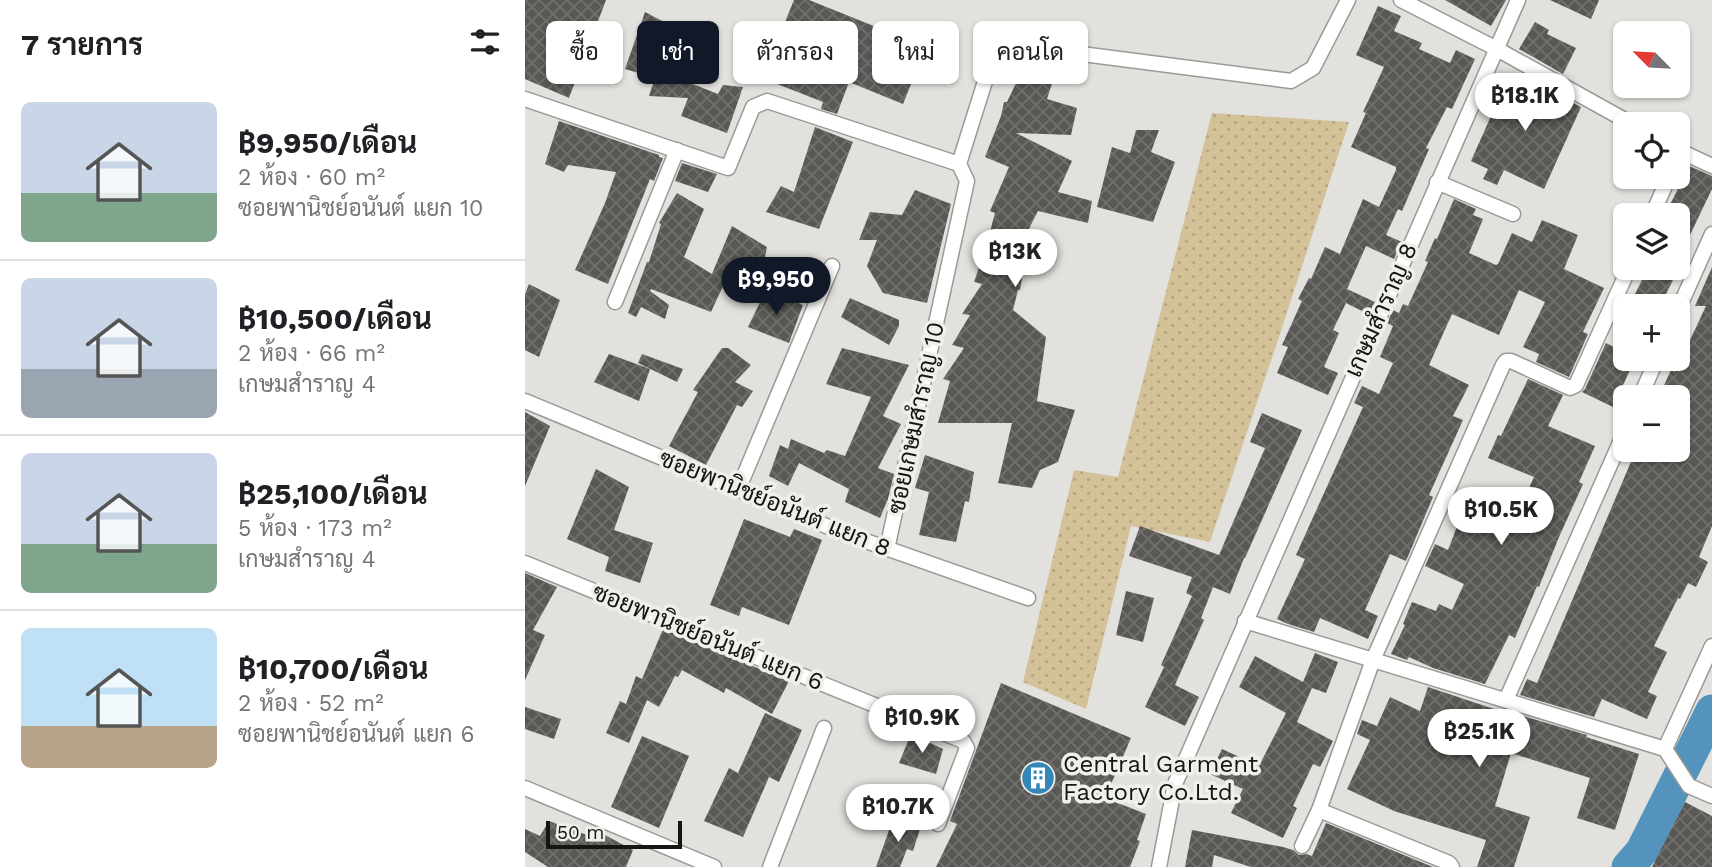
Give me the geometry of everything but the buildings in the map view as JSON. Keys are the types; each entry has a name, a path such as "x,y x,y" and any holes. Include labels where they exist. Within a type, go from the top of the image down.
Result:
{"street":[{"path":"525,99 728,168 753,107 767,101 960,164 992,60 1003,47 1291,80 1313,68 1348,0"},
{"path":"1401,0 1613,113"},
{"name":"เกษมสำราญ 8","path":"1159,867 1175,784 1518,0"},
{"path":"615,303 677,150"},
{"path":"1690,157 1712,166"},
{"name":"ซอยเกษมสำราญ 10","path":"887,549 967,181 960,164"},
{"path":"1437,182 1513,214"},
{"path":"1685,294 1712,233"},
{"path":"738,490 832,266"},
{"path":"1302,846 1319,810 1373,660 1503,365 1506,361 1511,361 1570,387 1576,385 1624,280"},
{"name":"ซอยพานิชย์อนันต์ แยก 8","path":"525,401 843,533 1028,598"},
{"path":"1506,701 1613,458"},
{"name":"ซอยพานิชย์อนันต์ แยก 6","path":"525,563 963,741 967,748 938,824"},
{"path":"1245,621 1665,749 1689,786 1712,796"},
{"path":"1665,749 1712,646"},
{"path":"770,867 824,728"},
{"path":"525,788 714,867"},
{"path":"1319,810 1449,863 1451,867"}],"shaded area":[{"path":"1212,113 1349,122 1210,542 1131,526 1086,709 1023,682 1074,470 1118,477"}],"waterway":[{"path":"1628,867 1642,851 1712,711"}],"place":[{"name":"Central Garment Factory Co.Ltd.","path":"1038,778"}]}
